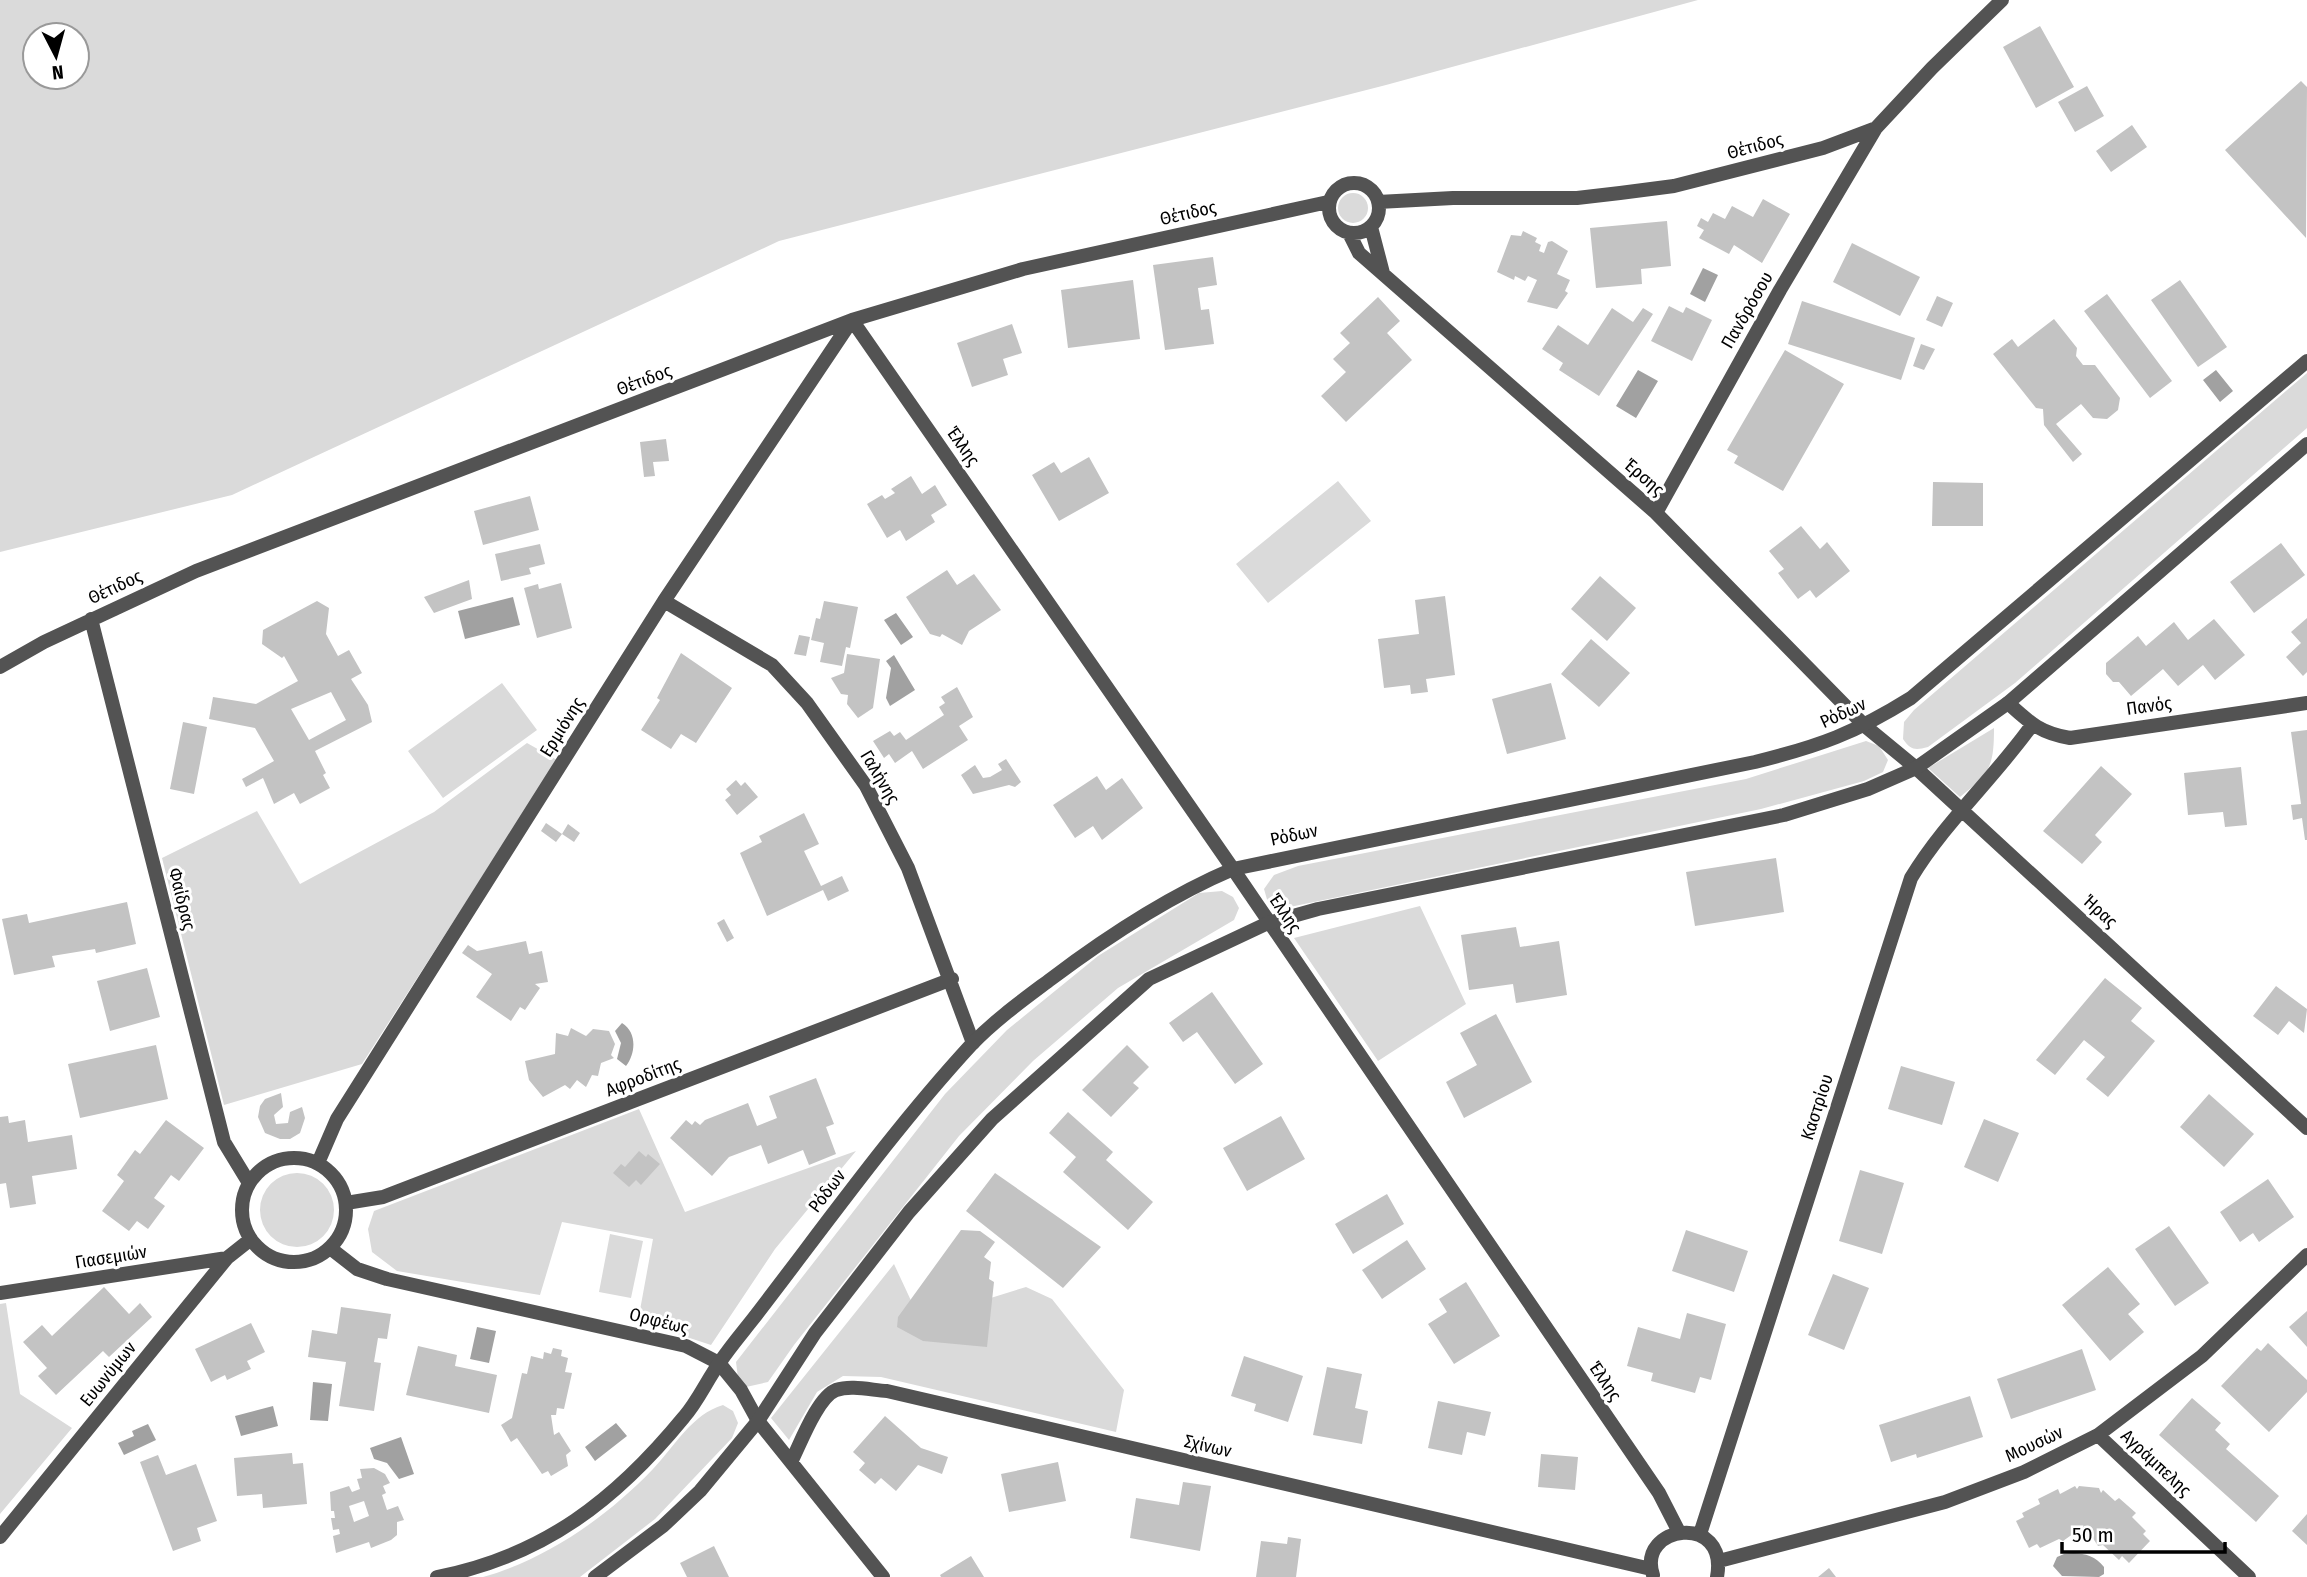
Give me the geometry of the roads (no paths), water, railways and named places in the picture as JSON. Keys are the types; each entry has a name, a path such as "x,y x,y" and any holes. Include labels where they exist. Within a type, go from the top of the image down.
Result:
{"street":[{"name":"Θέτιδος","path":"1378,202 1453,198 1577,198 1674,186 1824,148 1876,128 2001,0"},
{"name":"Πανδρόσου","path":"1656,513 1780,290 1876,128"},
{"path":"1352,184 1367,187 1378,202 1379,214 1371,227 1349,233 1342,230 1331,218 1328,202 1337,190 1352,184"},
{"name":"Θέτιδος","path":"0,667 91,619 196,571 852,320 1023,269 1328,202"},
{"path":"1371,227 1383,273"},
{"name":"Έρσης","path":"1349,233 1359,253 1656,513 1865,726"},
{"name":"Ερμιόνης","path":"318,1163 337,1119 664,601 852,320"},
{"name":"Έλλης","path":"852,320 1233,869 1659,1493 1679,1532"},
{"name":"Ρόδων","path":"438,1577 468,1571 522,1553 571,1525 639,1466 685,1416 719,1363 894,1136 973,1043 1003,1015 1151,909 1192,886 1233,869 1755,762 1818,746 1865,726 1912,698 2307,361"},
{"path":"595,1577 663,1525 700,1491 758,1421 815,1333 909,1212 992,1119 1149,979 1268,923 1318,909 1784,815 1868,789 1916,768 2008,703 2307,444"},
{"name":"Γαλήνης","path":"664,601 772,665 807,703 866,786 908,868 952,979 973,1043"},
{"name":"Φαίδρας","path":"91,619 224,1142 249,1183"},
{"name":"Πανός","path":"2008,703 2032,725 2047,734 2070,737 2307,703"},
{"name":"Καστρίου","path":"1700,1534 1911,878 1935,839 1963,811 2032,725"},
{"name":"Ήρας","path":"1865,726 1916,768 2307,1128"},
{"name":"Αφροδίτης","path":"346,1203 383,1197 952,979"},
{"path":"303,1158 318,1163 332,1173 342,1187 346,1203 344,1227 330,1248 310,1259 289,1262 261,1250 251,1239 242,1215 243,1198 249,1183 272,1162 303,1158"},
{"name":"Ευωνύμων","path":"0,1537 227,1258 251,1239"},
{"name":"Ορφέως","path":"330,1248 357,1269 387,1279 686,1346 719,1363 741,1390 758,1421 792,1460 883,1577"},
{"name":"Μουσών","path":"1719,1560 1945,1502 2024,1472 2098,1435 2202,1356 2307,1255"},
{"name":"Γιασεμιών","path":"0,1293 227,1258"},
{"name":"Σχίνων","path":"792,1460 822,1402 835,1391 851,1388 887,1391 1653,1573"},
{"name":"Αγράμπελης","path":"2098,1435 2249,1577"},
{"path":"1653,1573 1653,1553 1662,1540 1679,1532 1700,1534 1713,1546 1719,1560 1717,1577"}]}
